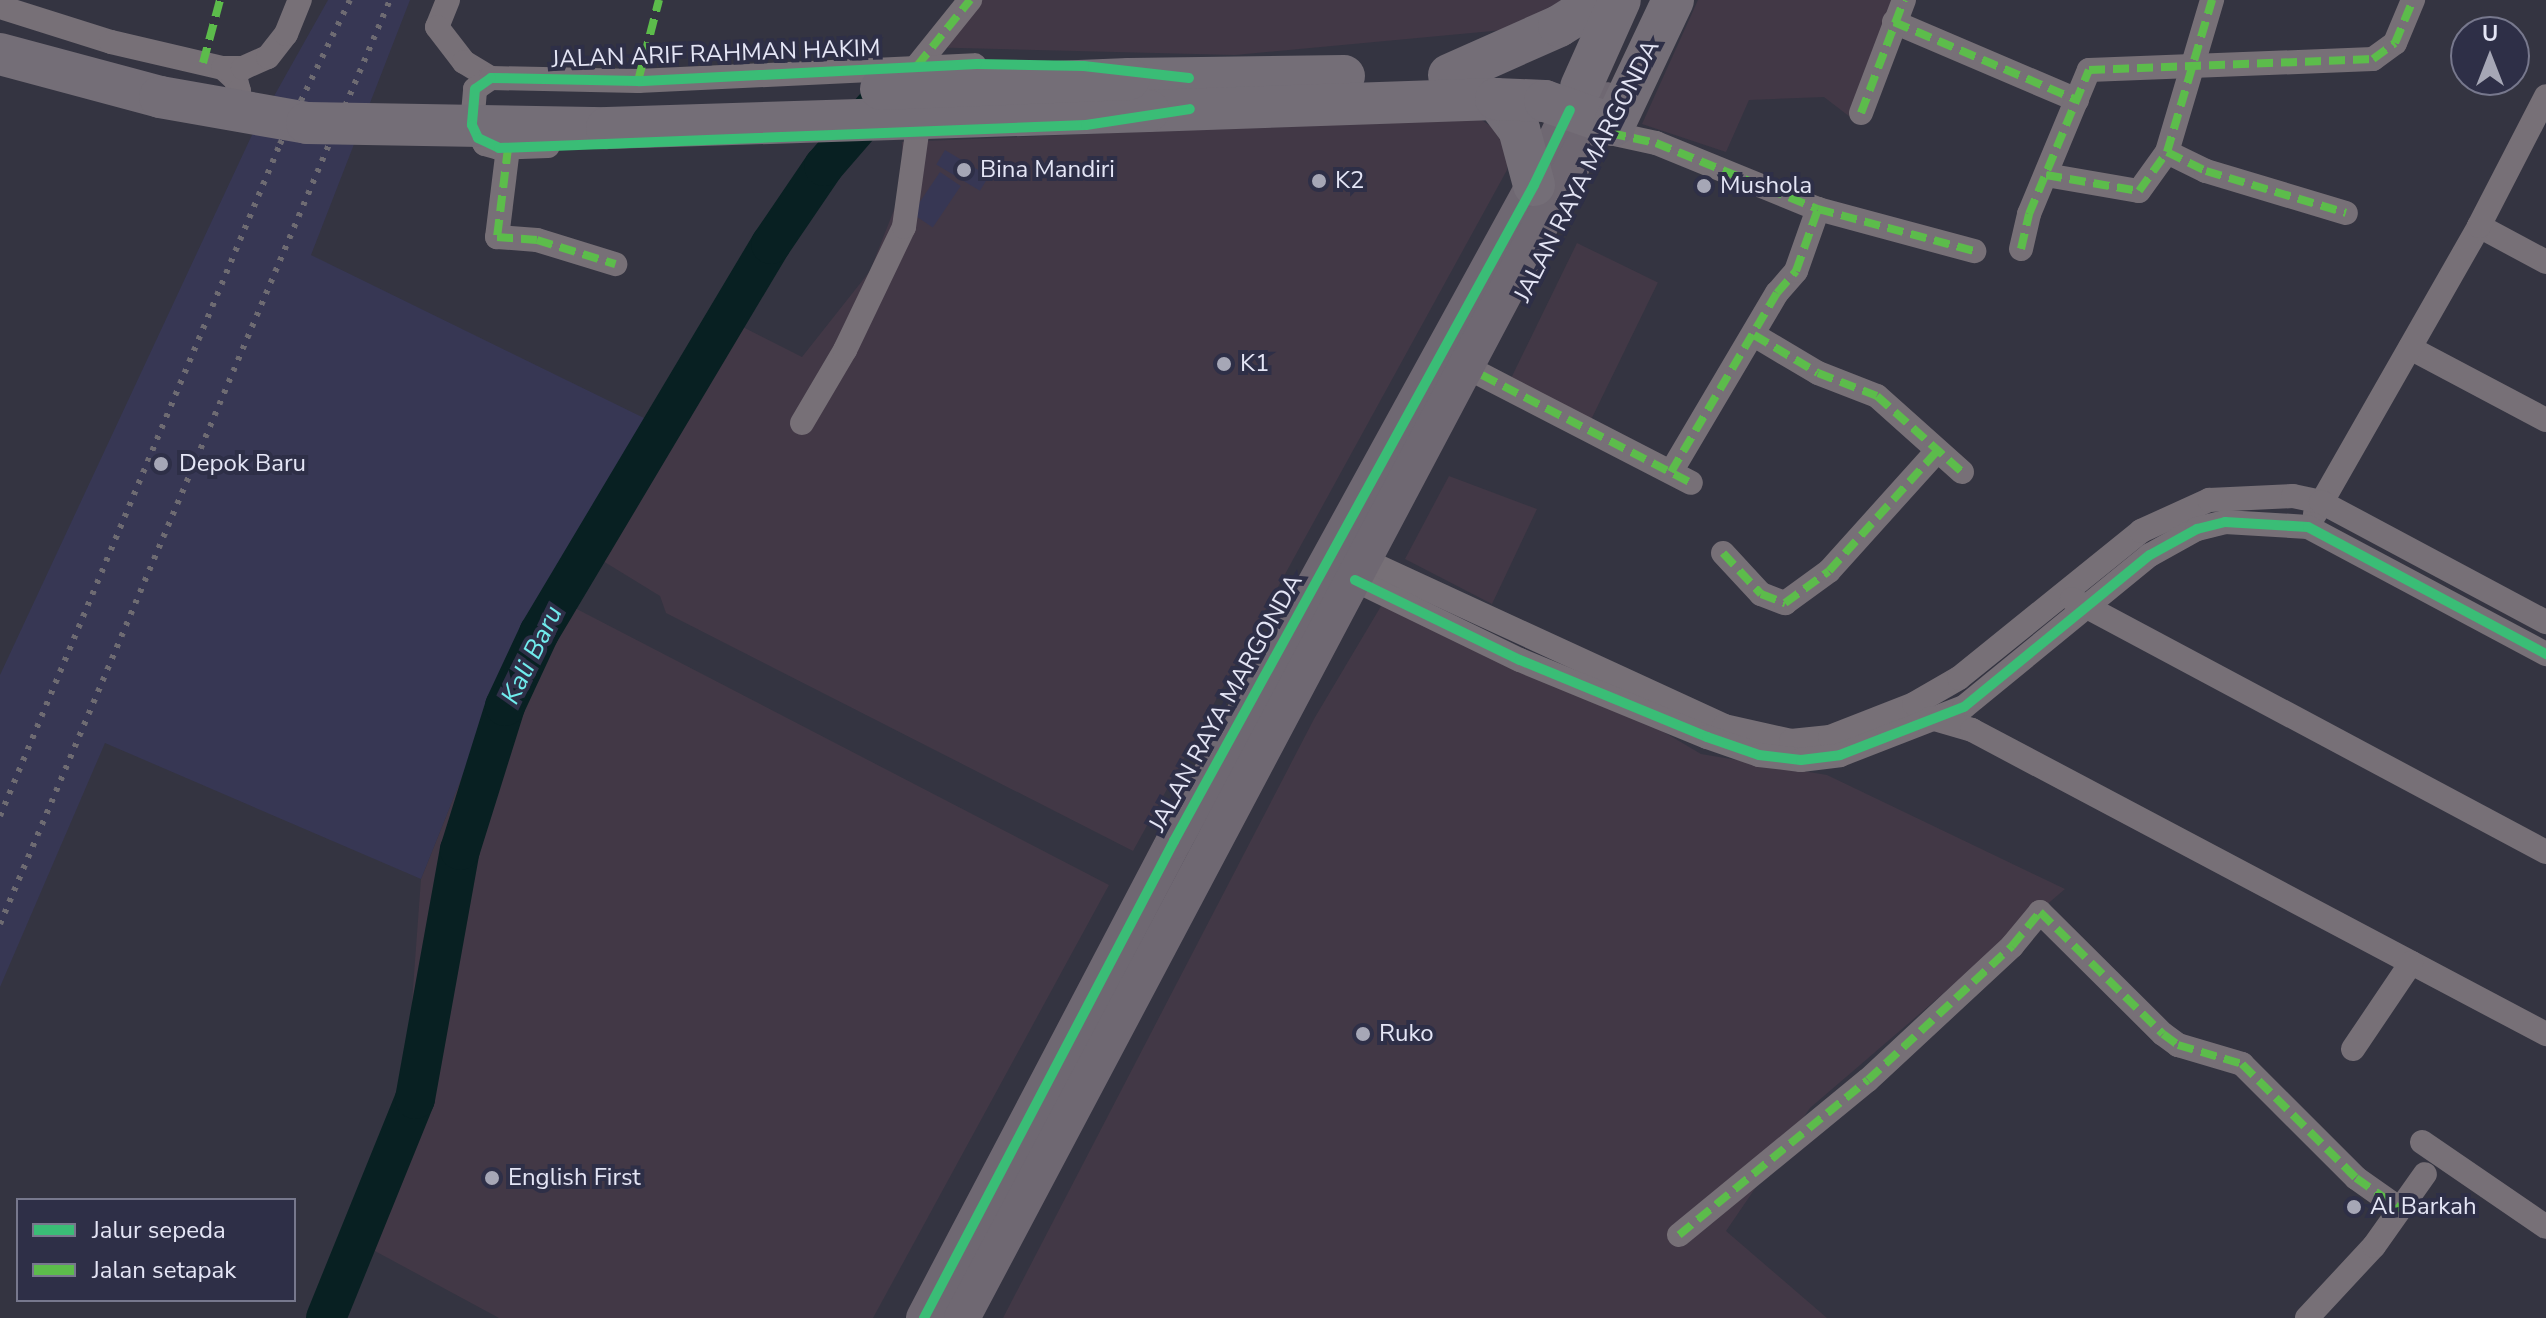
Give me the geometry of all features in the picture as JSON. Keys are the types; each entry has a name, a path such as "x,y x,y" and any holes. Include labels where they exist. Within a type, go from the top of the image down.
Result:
{"highway":[{"path":"1449,75 1559,26 1601,0"},
{"name":"JALAN RAYA MARGONDA","path":"1600,112 1620,0"},
{"name":"JALAN RAYA MARGONDA","path":"1600,112 1653,0"},
{"name":"JALAN RAYA MARGONDA","path":"1600,112 1673,0"},
{"name":"JALAN ARIF RAHMAN HAKIM","path":"0,29 207,80 291,95 376,99 601,100 1190,94 1545,101 1600,112"},
{"name":"JALAN ARIF RAHMAN HAKIM","path":"0,54 160,97 307,123 607,128 1139,95"},
{"name":"JALAN ARIF RAHMAN HAKIM","path":"1190,94 1449,75 1532,75 1600,112"},
{"path":"1496,99 1519,129 1534,185"}],"main road":[{"name":"JALAN RAYA MARGONDA","path":"924,1318 1174,841 1534,185 1600,112"},
{"name":"JALAN RAYA MARGONDA","path":"962,1318 1192,902 1368,574 1482,375 1600,112"},
{"name":"JALAN RAYA MARGONDA","path":"1368,574 1600,112"},
{"name":"JALAN RAYA MARGONDA","path":"987,1318 1192,902"}],"street":[{"path":"0,7 111,42 223,68 243,68 268,57 286,34 300,0"},
{"path":"448,0 437,27 464,62 491,78 475,89 472,125 485,144 508,148 497,237 537,240 615,264"},
{"path":"917,66 970,0"},
{"path":"2046,175 2139,191 2167,152 2196,68 2212,0"},
{"path":"2021,249 2046,175 2089,70 2099,66 2196,68 2373,59 2395,43 2413,0"},
{"path":"1861,113 1899,11 2077,100"},
{"name":"JALAN ARIF RAHMAN HAKIM","path":"491,78 638,81 917,66 1084,66 1190,94"},
{"path":"0,72 208,126 235,108 236,80 223,68"},
{"name":"JALAN ARIF RAHMAN HAKIM","path":"508,148 1086,125 1190,94"},
{"path":"2308,527 2479,226 2546,96"},
{"path":"1600,112 1656,143 1818,209 1974,251"},
{"path":"802,423 845,350 904,227 917,133"},
{"path":"2167,152 2206,171 2346,213"},
{"path":"1482,375 1681,478 1754,335 1796,271 1818,209"},
{"path":"2479,226 2546,262"},
{"path":"1754,335 1818,373 1877,396 1962,472"},
{"path":"2410,348 2546,420"},
{"path":"1723,553 1761,594 1773,603 1785,603 1829,571 1937,451"},
{"path":"1368,574 1615,679 1764,747 1828,759 1964,707 2075,602 2141,531 2189,505 2251,497 2321,502 2546,622"},
{"path":"1764,747 1830,737 1914,704 2150,555 2197,529 2250,522 2308,527 2546,654"},
{"path":"2075,602 2546,852"},
{"path":"1914,704 1934,720 1972,730 2546,1034"},
{"path":"1679,1235 1879,1069 2001,956 2040,912 2163,1034 2178,1045 2242,1064 2356,1178 2400,1209"},
{"path":"2353,1049 2411,963"},
{"path":"2422,1142 2546,1227"},
{"path":"2307,1318 2374,1246 2425,1174"}],"shaded area":[{"path":"328,0 410,0 311,255 646,419 525,620 421,879 105,743 0,987 0,675 251,137"},
{"path":"956,0 1562,0 1514,29 1235,55 920,47"},
{"path":"1698,0 1909,0 1854,120 1824,97 1749,100 1726,152 1642,124"},
{"path":"1477,117 1510,139 1507,170 1133,851 666,613 660,596 572,542 705,327 721,316 802,357 870,271 903,187 902,142"},
{"name":"Bina Mandiri","path":"945,150 989,176 980,191 936,165"},
{"path":"940,172 961,186 933,227 912,213"},
{"path":"1577,243 1658,282 1587,427 1506,388"},
{"path":"1449,476 1537,509 1492,604 1405,559"},
{"path":"542,591 1109,885 873,1318 499,1318 349,1237 401,1153 421,879 525,620"},
{"path":"1387,596 1559,670 1701,754 1827,775 2065,889 1810,1108 1726,1231 1827,1318 1003,1318 1314,719"}],"waterway":[{"name":"Kali Baru","path":"326,1318 415,1099 460,850 505,706 539,633 771,244 824,166 882,99"}],"railway":[{"path":"0,816 280,144 350,0"},
{"path":"0,924 390,0"}],"marked path":[{"path":"203,63 220,0"},
{"path":"638,81 659,0"},
{"path":"917,66 970,0"},
{"path":"1861,113 1904,0"},
{"path":"2167,152 2212,0"},
{"path":"2021,249 2029,214 2089,70 2373,59 2395,43 2413,0"},
{"path":"1894,22 2077,100"},
{"path":"1610,133 1656,143 1818,209 1974,251"},
{"path":"508,148 497,237 537,240 615,264"},
{"path":"2046,175 2139,191 2167,152 2206,171 2346,213"},
{"path":"1671,472 1777,293 1796,271 1818,209"},
{"path":"1754,335 1818,373 1877,396 1962,472"},
{"path":"1482,375 1691,483"},
{"path":"1723,553 1761,594 1785,603 1829,571 1937,451"},
{"path":"1679,1235 1868,1080 2012,946 2040,912 2163,1034 2178,1045 2242,1064 2356,1178 2400,1209"}],"cycle path":[{"path":"1189,78 1084,66 977,64 638,81 491,78 475,89 472,125 478,138 499,148 1086,125 1190,109"},
{"path":"924,1318 1174,841 1534,185 1570,110"},
{"path":"1355,580 1520,660 1707,737 1759,755 1801,760 1840,755 1964,707 2150,555 2197,529 2225,522 2308,527 2546,654"}],"place":[{"name":"Bina Mandiri","path":"964,170"},
{"name":"K2","path":"1319,181"},
{"name":"Mushola","path":"1704,186"},
{"name":"K1","path":"1224,364"},
{"name":"Depok Baru","path":"161,464"},
{"name":"Ruko","path":"1363,1034"},
{"name":"English First","path":"492,1178"},
{"name":"Al Barkah","path":"2354,1207"}]}
